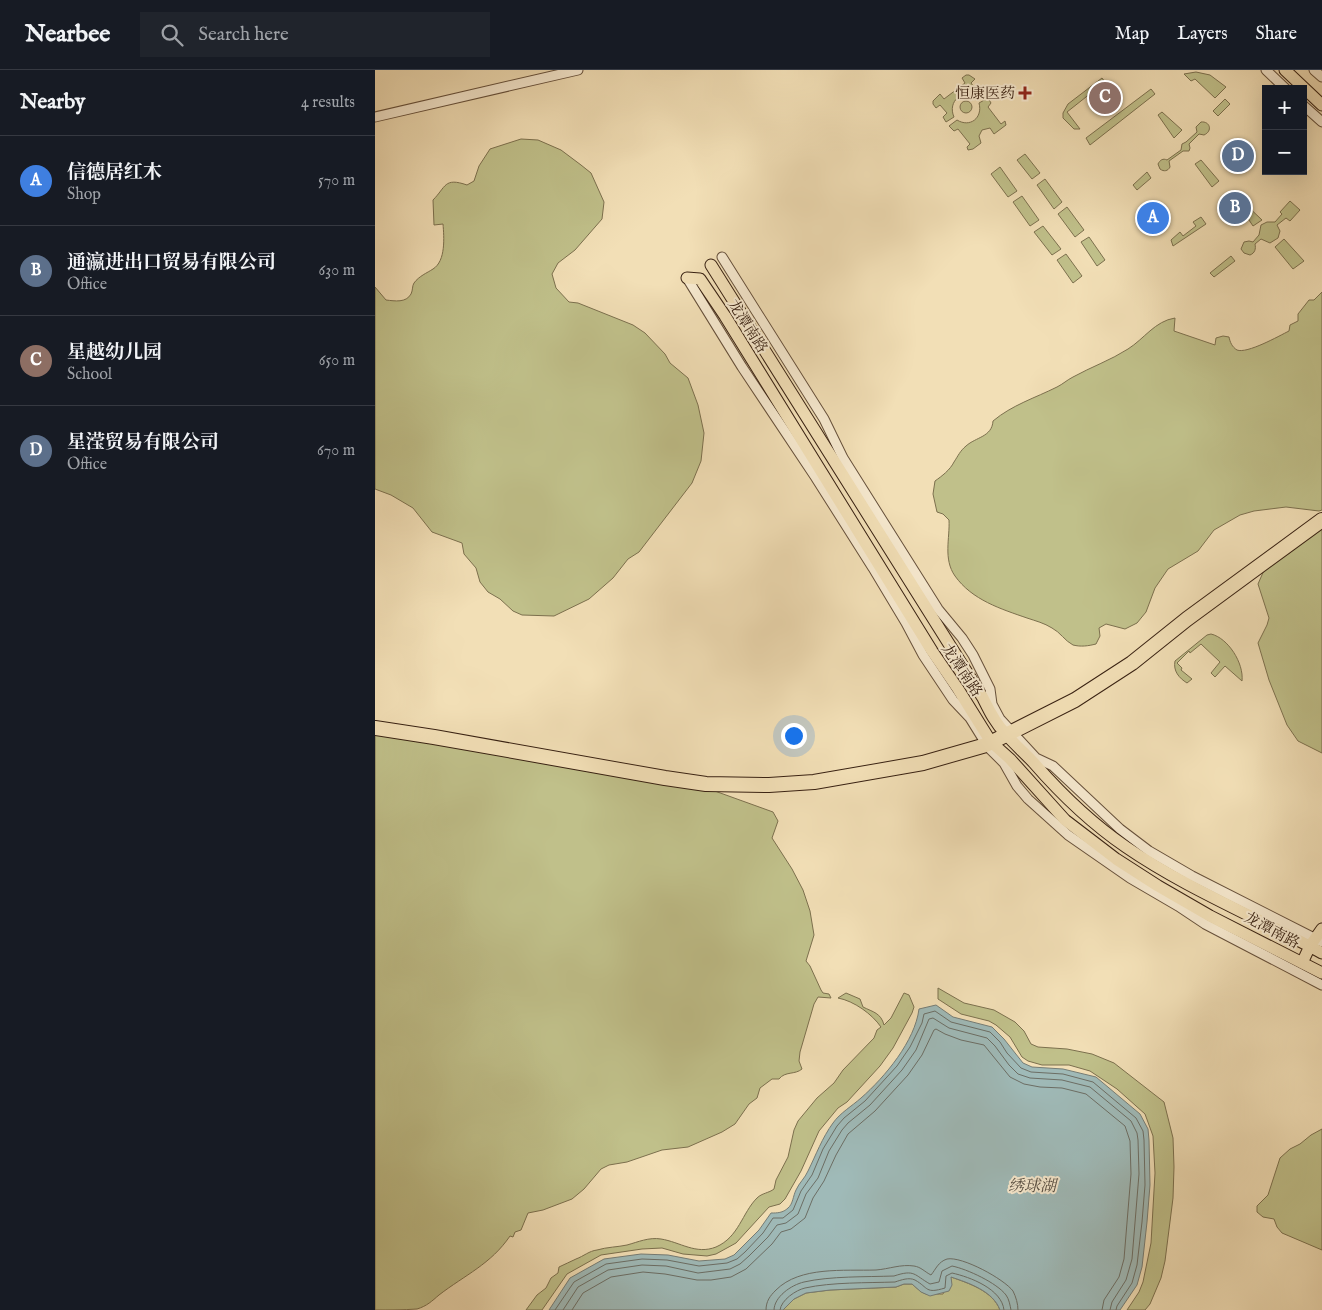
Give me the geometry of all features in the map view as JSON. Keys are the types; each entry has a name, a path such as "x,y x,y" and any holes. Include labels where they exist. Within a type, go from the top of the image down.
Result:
{"highway":[{"path":"375,728 434,736 706,784 769,785 837,779 923,763 988,743 1035,722 1075,700 1118,673 1322,520"}],"main road":[{"path":"1285,70 1322,105"},
{"path":"1296,70 1322,95"},
{"name":"龙潭南路","path":"711,265 840,463 995,721 1009,733 1050,782 1111,836 1141,857 1185,882 1317,939 1322,954"},
{"name":"龙潭南路","path":"687,278 700,279 725,316 936,659 958,689 988,743 1010,759 1065,820 1143,876 1210,916 1319,971"},
{"path":"958,689 971,680"},
{"path":"1039,792 1050,782"},
{"path":"1055,810 1057,827"},
{"path":"1302,963 1317,939"},
{"path":"1319,971 1322,954"}],"street":[{"path":"375,117 578,70"},
{"path":"1266,70 1282,85"},
{"path":"1314,70 1322,78"},
{"path":"1307,109 1322,122"},
{"path":"722,257 824,419 840,463 938,609 970,650 990,689 992,704 1009,733 1036,758 1053,766 1120,829 1149,851 1191,876 1317,939"},
{"path":"687,278 742,367 873,568 906,623 923,656 953,700 970,718 1004,763 1017,786 1057,827 1130,878 1205,924 1322,985"}],"green space":[{"path":"1196,72 1210,75 1226,87 1215,98 1195,79 1191,81 1184,74"},
{"path":"966,75 975,79 971,83 977,91 982,88 985,93 977,99 967,95 958,98 953,106 954,117 946,122 943,117 947,113 940,105 936,108 933,101 940,94 944,99 965,83 962,78"},
{"path":"1102,78 1105,82 1067,112 1080,129 1074,129 1063,118 1063,113 1068,104"},
{"path":"1113,87 1121,98 1115,102 1107,91"},
{"path":"1151,89 1155,94 1090,145 1086,138"},
{"path":"988,98 991,103 988,107 1001,124 1005,121 1006,125 994,134 990,128 982,130 979,136 981,143 968,150 967,147 970,144 958,129 954,131 949,126 957,120 966,123 974,120 979,113 979,103"},
{"path":"1225,99 1230,104 1218,116 1213,111"},
{"path":"966,101 972,107 966,113 960,107"},
{"path":"1162,112 1182,130 1174,138 1158,115"},
{"path":"1201,122 1207,123 1209,131 1204,135 1199,134 1189,144 1189,151 1183,151 1169,161 1170,167 1168,169 1164,171 1160,169 1158,164 1160,161 1163,159 1167,160 1181,150 1182,144 1197,132 1196,127"},
{"path":"521,139 538,140 561,150 581,165 591,173 604,202 602,219 575,250 558,263 552,274 556,288 569,302 578,303 633,325 645,333 665,354 670,363 688,378 698,405 704,433 701,461 692,483 639,552 628,559 613,578 589,599 554,616 522,615 513,611 500,599 488,592 480,582 476,568 464,554 462,543 432,532 413,508 391,495 375,489 375,287 386,300 400,301 409,297 414,283 437,265 442,255 444,242 443,224 434,225 433,200 443,187 450,183 467,185 474,181 479,166 490,149"},
{"path":"1025,154 1040,173 1032,179 1017,160"},
{"path":"1201,160 1219,181 1212,187 1195,164"},
{"path":"1000,167 1017,191 1008,197 991,174"},
{"path":"1147,172 1151,178 1137,190 1133,185"},
{"path":"1045,179 1062,202 1054,209 1037,185"},
{"path":"1022,196 1039,220 1030,226 1013,202"},
{"path":"1241,200 1262,220 1253,226 1237,202"},
{"path":"1290,201 1300,210 1290,221 1286,218 1277,225 1280,231 1278,238 1270,243 1261,239 1255,244 1253,253 1250,255 1244,253 1241,249 1244,242 1253,242 1259,235 1261,225 1267,222 1275,222 1282,214 1280,212"},
{"path":"1067,207 1084,230 1075,237 1058,214"},
{"path":"1201,217 1206,224 1173,246 1171,240 1180,232 1183,236 1196,226 1193,222"},
{"path":"1043,226 1061,249 1052,255 1034,232"},
{"path":"1089,237 1105,260 1097,266 1081,242"},
{"path":"1284,239 1304,261 1293,269 1275,247"},
{"path":"1066,254 1082,276 1073,283 1057,260"},
{"path":"1231,256 1235,261 1214,277 1210,273"},
{"path":"1322,292 1322,510 1286,507 1254,511 1240,515 1214,530 1198,551 1168,569 1155,588 1146,612 1137,623 1125,629 1106,624 1099,628 1100,636 1096,644 1073,645 1046,625 988,603 970,591 955,576 948,556 949,520 943,514 937,512 933,494 935,481 950,468 964,448 987,434 993,421 1000,415 1121,353 1134,345 1156,326 1168,320 1175,318 1174,331 1215,345 1216,338 1229,337 1231,344 1237,350 1242,351 1263,344 1289,331 1290,325 1298,321 1298,314 1309,300 1314,300"},
{"path":"1322,528 1322,753 1298,741 1287,725 1269,680 1258,643 1269,618 1258,584 1265,568 1288,554"},
{"path":"1211,634 1223,640 1234,652 1238,659 1242,681 1225,666 1215,677 1211,673 1220,662 1201,644 1190,653 1189,651 1177,663 1182,668 1181,670 1192,679 1187,683 1177,674 1175,661 1207,635"},
{"path":"375,733 712,790 773,812 778,821 772,838 803,890 810,911 814,935 806,961 823,993 829,994 831,998 818,997 814,1004 800,1052 799,1061 802,1069 784,1075 779,1079 772,1079 760,1088 757,1098 749,1104 735,1124 688,1147 662,1150 601,1169 584,1189 572,1199 543,1210 528,1213 521,1230 515,1232 513,1237 510,1236 495,1254 429,1303 417,1309 401,1310 375,1310"},
{"path":"938,988 964,1003 994,1010 1015,1022 1024,1031 1031,1044 1038,1047 1067,1049 1092,1054 1114,1063 1164,1102 1173,1138 1173,1198 1161,1278 1150,1304 1145,1310 1127,1310 1143,1282 1151,1243 1155,1173 1153,1136 1145,1114 1117,1089 1090,1071 1069,1065 1042,1065 1028,1061 1022,1057 1010,1037 996,1025 989,1021 961,1014 938,999"},
{"path":"846,993 860,999 863,1007 879,1015 884,1025 891,1018 904,993 909,995 914,1007 893,1048 880,1066 847,1102 838,1108 819,1131 801,1171 785,1199 780,1204 769,1207 736,1243 716,1254 707,1256 683,1254 662,1248 601,1255 567,1274 542,1310 526,1310 537,1295 546,1288 551,1278 558,1273 559,1267 591,1251 627,1245 648,1239 668,1241 702,1250 724,1243 735,1231 757,1198 774,1189 776,1180 788,1157 798,1121 817,1098 834,1083 843,1070 874,1038 877,1030 881,1027 873,1017 862,1009 838,998"},
{"path":"1322,1129 1322,1250 1282,1233 1274,1219 1263,1217 1257,1212 1257,1206 1268,1195 1280,1158 1290,1149"},
{"path":"951,1277 986,1293 997,1303 1000,1310 783,1310 794,1299 806,1293 830,1290 896,1287 912,1284 926,1294 943,1294"}],"water":[{"name":"绣球湖","path":"936,1005 953,1017 992,1027 1023,1063 1032,1067 1063,1069 1096,1077 1140,1114 1148,1129 1149,1140 1150,1185 1147,1222 1142,1267 1137,1285 1120,1310 1000,1310 997,1303 986,1293 973,1285 951,1277 952,1285 949,1291 930,1296 921,1292 912,1284 896,1287 830,1290 806,1293 794,1299 783,1310 549,1310 570,1278 604,1259 641,1254 668,1255 699,1261 725,1259 734,1255 759,1230 771,1213 782,1212 790,1206 797,1187 807,1174 822,1141 833,1123 880,1080 889,1069 912,1033 919,1009"}],"place":[{"name":"恒康医药","path":"1025,93"},
{"name":"星越幼儿园","path":"1105,98"},
{"name":"星滢贸易有限公司","path":"1238,156"},
{"name":"通瀛进出口贸易有限公司","path":"1235,208"},
{"name":"信德居红木","path":"1153,218"}]}
